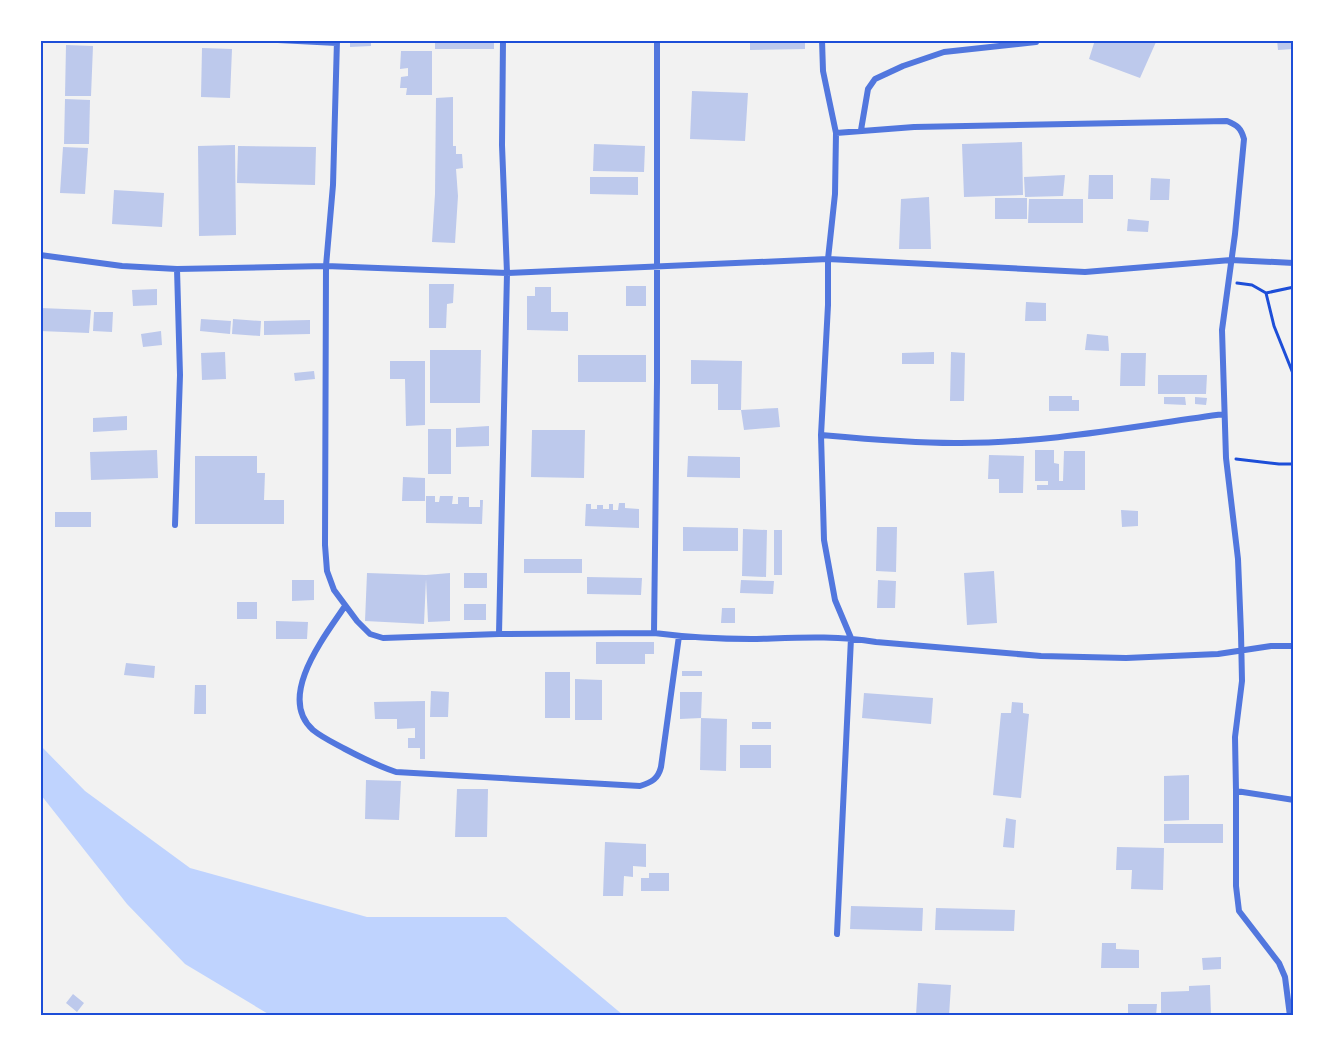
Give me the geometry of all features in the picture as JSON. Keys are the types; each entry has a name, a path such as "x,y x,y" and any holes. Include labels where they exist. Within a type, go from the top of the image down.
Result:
{"street":[{"path":"278,40 337,42 333,185 326,266 325,545 327,571 334,590 357,621 370,634 383,638 499,634 654,633 748,639 851,638 1041,656 1126,658 1218,654 1272,646 1293,646"},
{"path":"499,634 507,273 502,145 502,40"},
{"path":"654,633 657,40"},
{"path":"822,40 823,71 836,133 835,194 828,259 828,305 821,435 824,540 835,600 851,638 837,934"},
{"path":"861,130 868,89 875,79 903,66 944,52 1036,42"},
{"path":"836,133 861,130 1227,121 1242,130 1244,139 1235,234 1222,330 1227,458 1238,558 1242,681 1235,736 1236,886 1239,911 1279,963 1285,977 1290,1016"},
{"path":"40,255 122,266 177,268 326,266 507,273 828,259 1085,272 1231,260 1293,262"},
{"path":"175,525 180,375 177,268"},
{"path":"821,435 955,443 1031,440 1224,414"},
{"path":"345,606 308,665 299,700 302,715 312,729 327,740 396,772 640,786 651,782 658,777 661,767 679,636"},
{"path":"1236,791 1293,800"}],"path":[{"path":"1228,282 1252,285 1266,293 1293,287"},
{"path":"1266,293 1274,326 1293,376"},
{"path":"1227,458 1293,464"}],"water":[{"path":"40,745 85,791 190,868 367,917 506,917 623,1015 270,1015 185,964 127,904 41,795"}],"building":[{"path":"350,40 371,40 371,46 350,47"},
{"path":"435,40 494,40 494,49 435,49"},
{"path":"750,40 805,40 805,49 750,50"},
{"path":"1095,40 1153,40 1156,42 1140,78 1089,59"},
{"path":"1277,40 1293,40 1293,49 1278,50"},
{"path":"66,45 93,46 91,96 65,96"},
{"path":"202,48 232,49 230,98 201,97"},
{"path":"401,51 432,51 432,95 406,95 407,88 400,88 401,77 408,76 408,68 400,69"},
{"path":"692,91 748,93 745,141 690,139"},
{"path":"453,97 453,146 456,146 456,154 462,154 463,168 456,169 458,196 455,243 432,242 436,98"},
{"path":"65,99 90,100 89,144 64,144"},
{"path":"1022,142 1023,195 964,197 962,144"},
{"path":"594,144 645,146 644,172 593,171"},
{"path":"235,145 236,235 199,236 198,146"},
{"path":"238,146 316,147 315,185 237,183"},
{"path":"63,147 88,148 85,194 60,193"},
{"path":"1065,175 1063,196 1025,197 1024,177"},
{"path":"1089,175 1113,175 1113,199 1088,199"},
{"path":"590,177 638,177 638,195 590,194"},
{"path":"1151,178 1170,179 1169,200 1150,200"},
{"path":"114,190 164,193 162,227 112,224"},
{"path":"929,197 931,249 899,249 901,199"},
{"path":"995,198 1027,198 1027,219 995,219"},
{"path":"1029,199 1083,199 1083,223 1028,223"},
{"path":"1128,219 1149,221 1148,232 1127,231"},
{"path":"429,284 454,284 453,303 447,304 446,328 429,328"},
{"path":"626,286 646,286 646,306 626,306"},
{"path":"535,287 551,287 551,312 568,312 568,331 527,330 527,296 535,296"},
{"path":"157,289 157,305 133,306 132,290"},
{"path":"1026,302 1046,303 1046,321 1025,321"},
{"path":"40,308 91,310 89,333 40,331"},
{"path":"94,312 113,312 112,332 93,331"},
{"path":"201,319 231,321 230,334 200,331"},
{"path":"233,319 261,321 260,336 232,334"},
{"path":"310,320 310,334 264,335 264,321"},
{"path":"161,331 162,345 143,347 141,334"},
{"path":"1087,334 1108,336 1109,351 1085,350"},
{"path":"430,350 481,350 480,403 430,403"},
{"path":"225,352 226,379 202,380 201,353"},
{"path":"934,352 934,364 902,364 902,353"},
{"path":"951,352 965,353 964,401 950,401"},
{"path":"1121,353 1146,353 1145,386 1120,386"},
{"path":"578,355 646,355 646,382 578,382"},
{"path":"691,360 742,361 741,410 718,410 718,384 691,384"},
{"path":"390,361 425,361 425,425 406,426 405,379 390,379"},
{"path":"314,371 315,379 295,381 294,373"},
{"path":"1158,375 1207,375 1206,394 1158,394"},
{"path":"1049,396 1072,396 1072,400 1079,400 1079,411 1049,411"},
{"path":"1164,397 1185,397 1186,405 1164,404"},
{"path":"1195,397 1207,398 1206,405 1195,404"},
{"path":"778,408 780,427 744,430 741,410"},
{"path":"127,416 127,430 93,432 93,418"},
{"path":"489,426 489,446 456,447 456,428"},
{"path":"428,429 451,429 451,474 428,474"},
{"path":"532,430 585,430 584,478 531,477"},
{"path":"157,450 158,478 91,480 90,452"},
{"path":"1035,450 1054,450 1054,463 1059,464 1059,481 1063,481 1064,451 1085,451 1085,490 1037,490 1037,485 1048,485 1048,481 1035,481"},
{"path":"989,455 1024,456 1023,493 999,493 999,479 988,479"},
{"path":"195,456 257,456 257,473 265,473 264,500 284,500 284,524 195,524"},
{"path":"688,456 740,457 740,478 687,477"},
{"path":"403,477 425,478 425,501 402,501"},
{"path":"426,496 435,496 435,502 439,502 440,496 453,496 452,504 458,504 458,497 469,497 469,507 480,507 480,500 483,500 482,524 426,523"},
{"path":"619,503 625,503 625,508 639,509 639,528 585,526 586,504 591,504 591,509 597,509 597,505 603,505 603,509 609,509 609,504 613,504 613,510 618,510"},
{"path":"1121,510 1138,511 1138,526 1122,527"},
{"path":"55,512 91,512 91,527 55,527"},
{"path":"683,527 738,528 738,551 683,551"},
{"path":"877,527 897,527 896,572 876,571"},
{"path":"743,529 767,530 766,577 742,576"},
{"path":"774,530 782,530 782,575 774,575"},
{"path":"524,559 582,559 582,573 524,573"},
{"path":"994,571 997,623 967,625 964,573"},
{"path":"367,573 426,575 450,573 450,621 428,622 426,579 424,624 365,621"},
{"path":"464,573 487,573 487,588 464,588"},
{"path":"587,577 642,578 641,595 587,594"},
{"path":"292,580 314,580 314,600 292,601"},
{"path":"741,580 774,581 773,594 740,593"},
{"path":"878,580 896,581 895,608 877,608"},
{"path":"237,602 257,602 257,619 237,619"},
{"path":"464,604 486,604 486,620 464,620"},
{"path":"722,608 735,608 735,623 721,623"},
{"path":"276,621 308,622 307,639 276,639"},
{"path":"596,642 654,642 654,654 645,654 645,664 596,664"},
{"path":"126,663 155,666 154,678 124,675"},
{"path":"682,671 702,671 702,676 682,676"},
{"path":"545,672 570,672 570,718 545,718"},
{"path":"575,679 602,680 602,720 575,720"},
{"path":"195,685 206,685 206,714 194,714"},
{"path":"431,691 449,692 448,717 430,717"},
{"path":"680,692 702,692 701,718 680,719"},
{"path":"864,693 933,698 931,724 862,718"},
{"path":"425,701 425,759 420,759 420,748 408,748 408,738 415,738 415,728 397,729 397,719 375,719 374,702"},
{"path":"1012,702 1023,703 1023,713 1029,714 1021,798 993,795 1001,713 1011,713"},
{"path":"701,718 727,719 726,771 700,770"},
{"path":"752,722 771,722 771,729 752,729"},
{"path":"740,745 771,745 771,768 740,768"},
{"path":"1189,775 1189,820 1164,821 1164,776"},
{"path":"366,780 401,781 399,820 365,819"},
{"path":"457,789 488,789 487,837 455,837"},
{"path":"1006,818 1016,820 1014,848 1003,847"},
{"path":"1164,824 1223,824 1223,843 1164,843"},
{"path":"605,842 646,844 646,867 633,866 633,877 624,876 623,896 603,896"},
{"path":"1117,847 1164,848 1163,890 1131,889 1132,870 1116,870"},
{"path":"649,873 669,873 669,891 641,891 641,878 649,878"},
{"path":"851,906 923,908 922,931 850,929"},
{"path":"936,908 1015,910 1014,931 935,930"},
{"path":"1102,943 1116,943 1116,949 1139,950 1139,968 1101,968"},
{"path":"1221,957 1221,969 1203,970 1202,958"},
{"path":"918,983 951,985 949,1016 916,1015"},
{"path":"1210,985 1211,1015 1161,1016 1161,992 1189,991 1189,986"},
{"path":"73,994 84,1003 77,1012 66,1003"},
{"path":"1128,1004 1157,1004 1156,1016 1128,1016"}]}
